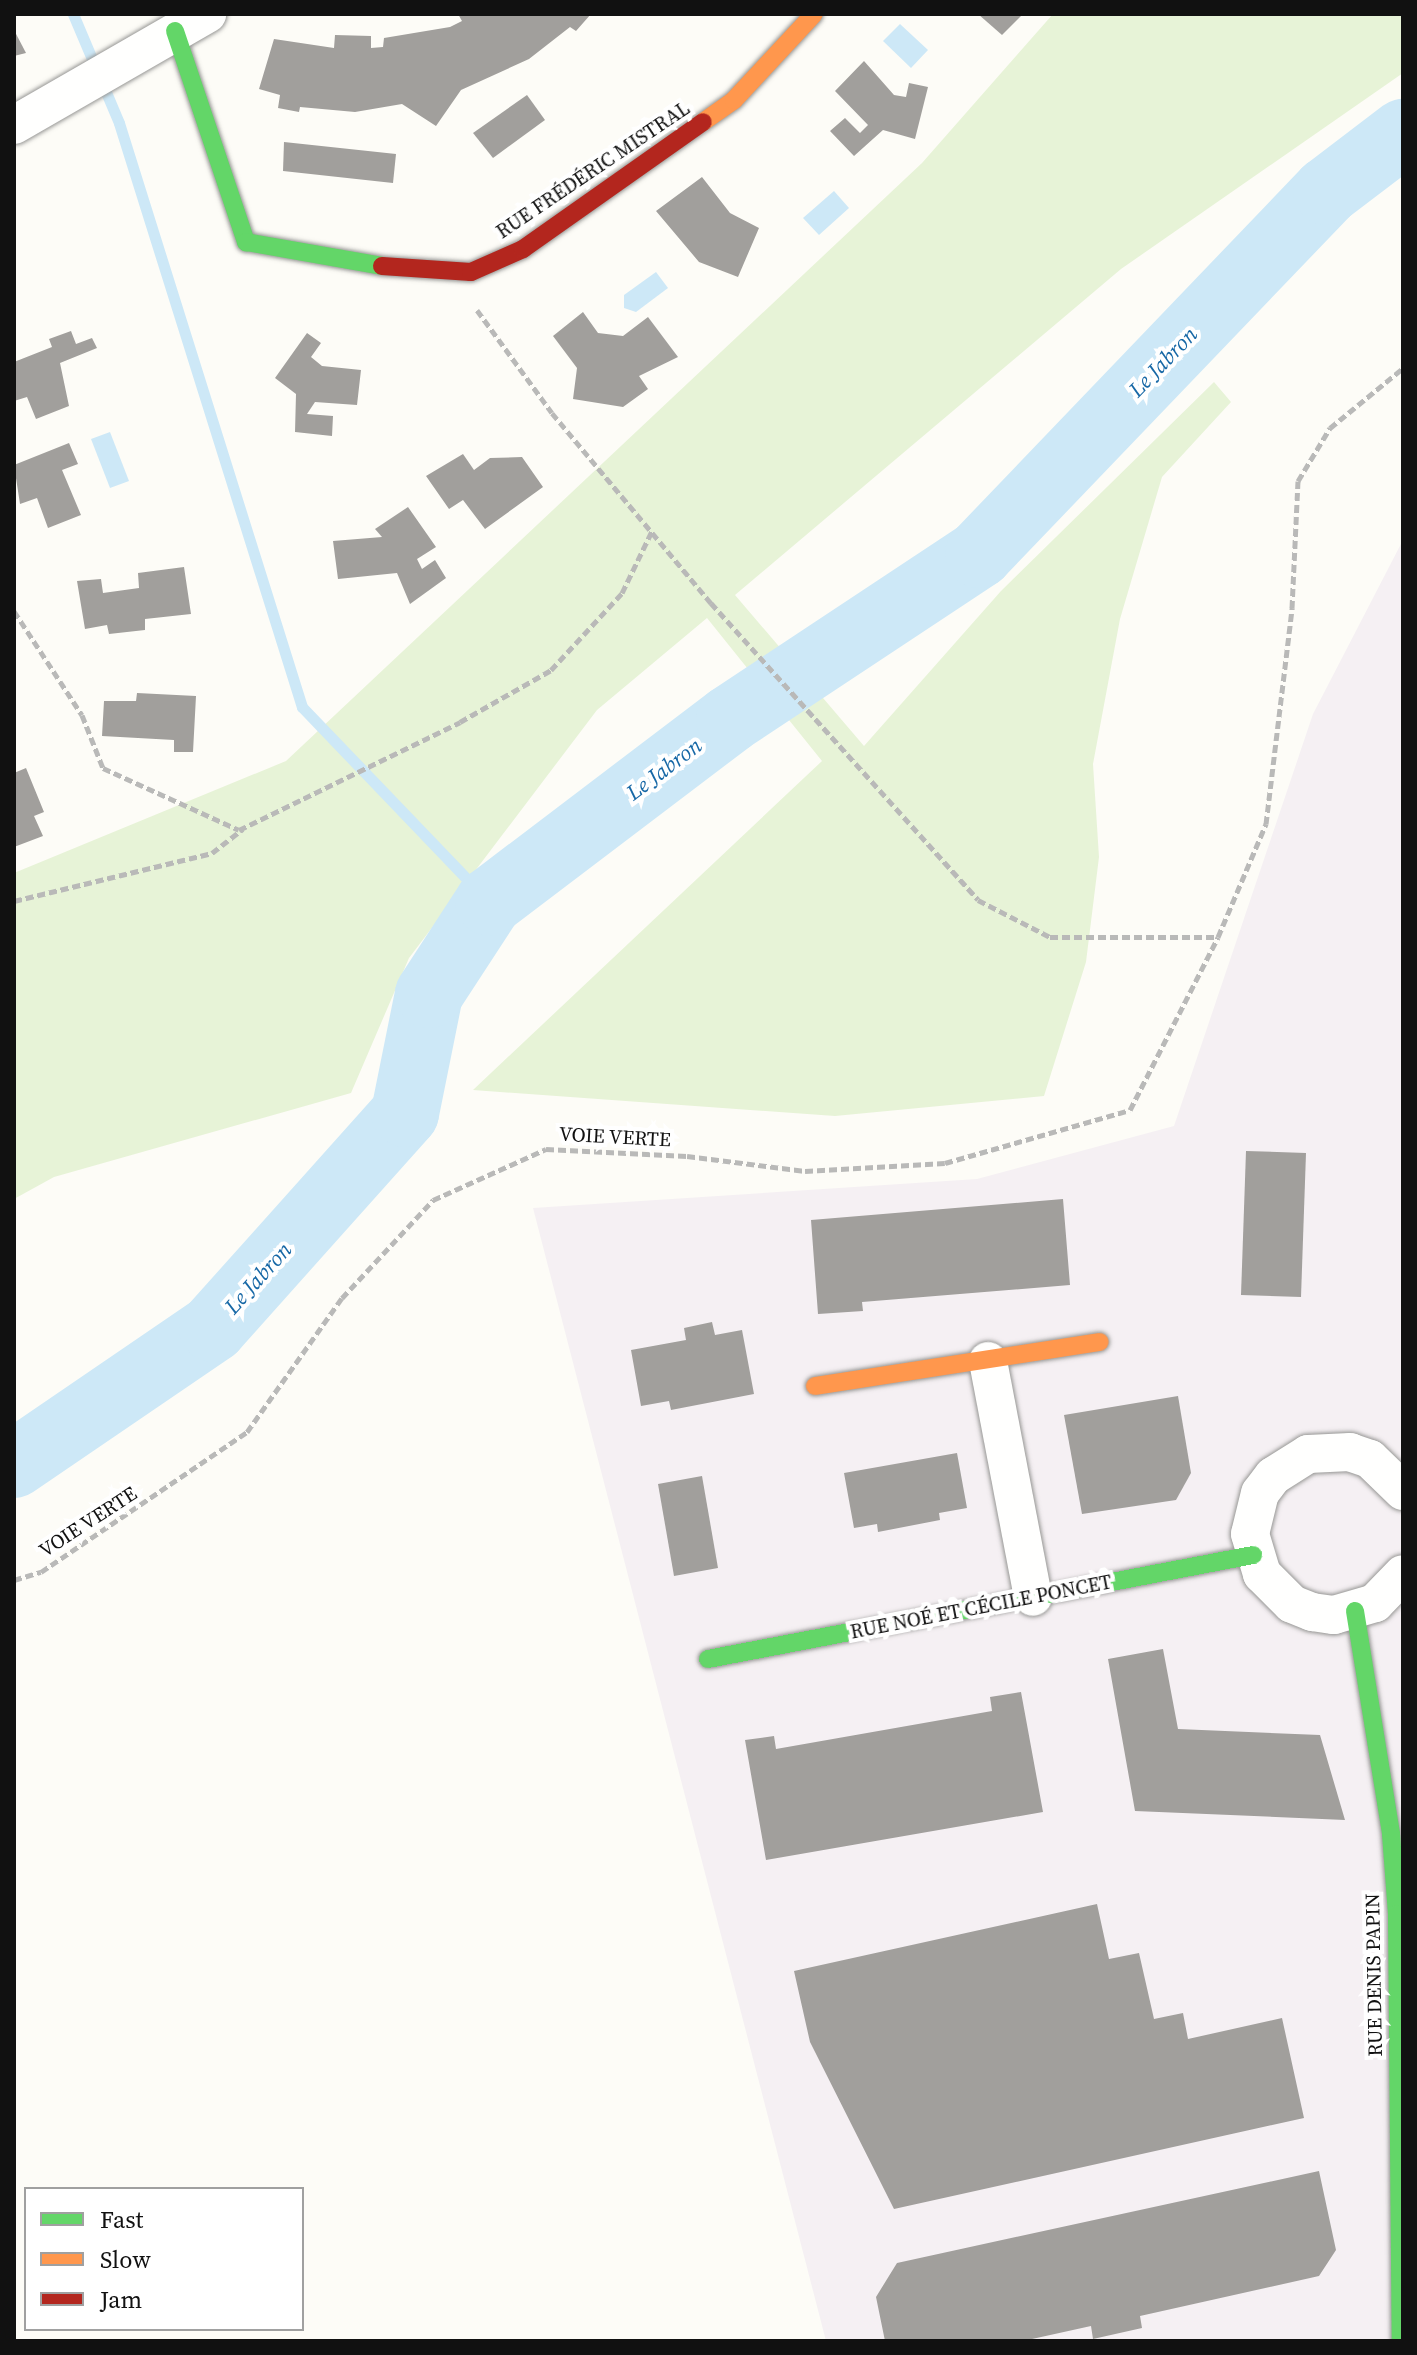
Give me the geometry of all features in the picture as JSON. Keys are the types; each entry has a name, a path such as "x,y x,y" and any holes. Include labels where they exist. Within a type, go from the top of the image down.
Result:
{"street":[{"name":"RUE FRÉDÉRIC MISTRAL","path":"191,23 246,242 409,271 471,272 523,249 734,100 814,14"},
{"path":"14,125 191,23"},
{"path":"815,1386 1100,1342"},
{"path":"988,1361 1033,1597"},
{"path":"1402,1488 1388,1471 1350,1452 1308,1454 1289,1463 1260,1493 1250,1534 1253,1555 1262,1574 1292,1604 1334,1615 1375,1603 1403,1574"},
{"name":"RUE NOÉ ET CÉCILE PONCET","path":"708,1659 1253,1555"},
{"name":"RUE DENIS PAPIN","path":"1355,1611 1391,1834 1397,1914 1401,2341"}],"path":[{"path":"471,272 478,310 552,413 711,603 978,900 1050,937 1218,937"},
{"name":"VOIE VERTE","path":"14,1580 41,1572 247,1432 342,1298 433,1200 546,1149 687,1156 805,1171 945,1163 1130,1110 1218,937 1266,824 1292,608 1298,481 1330,428 1403,368"},
{"path":"14,901 212,853 245,827 460,722 551,670 622,593 652,531"},
{"path":"14,611 82,715 103,768 245,827"}],"shaded area":[{"path":"1403,540 1403,2341 826,2341 533,1208 977,1179 1174,1126 1313,714"}],"green space":[{"path":"1053,14 1403,14 1403,73 1121,269 735,595 864,746 1001,591 1214,382 1231,402 1162,477 1120,619 1093,764 1099,857 1086,962 1044,1096 835,1116 473,1090 822,761 707,618 597,710 409,958 351,1093 54,1177 14,1199 14,873 286,761 922,163"}],"water":[{"path":"900,24 928,50 911,68 883,41"},
{"path":"834,191 849,208 819,235 803,218"},
{"path":"656,272 668,288 636,312 624,308 624,295"},
{"path":"110,432 129,481 110,488 91,439"}],"building":[{"path":"458,14 591,14 576,31 570,27 529,59 461,90 436,126 402,104 355,112 300,107 299,112 278,108 280,95 259,89 274,39 334,48 335,35 371,36 371,48 383,47 384,38 450,27 462,21"},
{"path":"978,14 1023,14 1002,35"},
{"path":"14,30 26,53 14,56"},
{"path":"864,61 894,95 906,97 909,83 928,87 915,139 883,130 854,156 830,131 845,118 860,133 868,125 835,91"},
{"path":"527,95 545,120 493,158 473,133"},
{"path":"284,142 396,154 393,183 283,171"},
{"path":"702,177 730,213 759,228 738,277 699,262 656,211"},
{"path":"583,312 598,333 623,336 648,317 678,357 639,376 648,389 623,407 573,399 577,368 553,336"},
{"path":"71,331 76,344 92,338 97,348 60,363 69,406 36,419 27,397 14,401 14,362 52,347 49,339"},
{"path":"307,333 321,343 311,357 322,366 361,370 357,405 315,402 307,414 333,416 332,436 295,432 296,394 275,378"},
{"path":"69,443 78,464 62,470 81,515 48,528 37,498 20,504 14,465"},
{"path":"463,454 474,470 490,458 522,457 543,487 485,529 463,500 449,509 426,476"},
{"path":"408,507 436,547 417,559 422,569 435,560 446,578 410,604 397,573 338,579 333,541 382,537 375,529"},
{"path":"184,567 191,614 145,619 145,630 109,634 107,625 85,629 77,581 101,579 103,593 139,588 138,573"},
{"path":"137,693 196,696 193,752 174,752 174,740 102,736 104,701 136,701"},
{"path":"26,768 44,812 34,816 43,836 14,847 14,773"},
{"path":"1246,1151 1306,1153 1301,1297 1241,1295"},
{"path":"1063,1199 1070,1285 862,1302 863,1311 818,1314 811,1220"},
{"path":"712,1322 715,1335 742,1330 754,1394 671,1410 669,1401 641,1406 631,1350 686,1340 684,1328"},
{"path":"1178,1396 1191,1473 1176,1500 1082,1514 1064,1415"},
{"path":"957,1453 967,1508 939,1513 940,1520 878,1532 877,1524 854,1528 844,1473"},
{"path":"702,1476 718,1568 674,1576 658,1484"},
{"path":"1163,1649 1178,1729 1320,1735 1345,1820 1135,1811 1108,1659"},
{"path":"1021,1692 1043,1812 766,1860 745,1740 774,1736 776,1749 992,1711 990,1697"},
{"path":"1097,1904 1109,1959 1139,1953 1154,2019 1183,2013 1188,2039 1282,2018 1304,2118 894,2209 810,2042 794,1971"},
{"path":"1319,2171 1336,2250 1319,2276 1140,2316 1142,2328 1093,2339 1091,2326 1023,2341 885,2341 876,2297 897,2263"}],"waterway":[{"path":"73,14 119,123 302,707 489,902"},
{"name":"Le Jabron","path":"14,1464 213,1328 405,1113 429,994 489,902 730,719 979,554 1327,191 1403,133"}],"traffic: fast":[{"path":"175,31 246,242 382,266"},
{"path":"708,1659 1253,1555"},
{"path":"1355,1611 1391,1834 1397,1914 1401,2341"}],"traffic: slow":[{"path":"703,122 734,100 814,14"},
{"path":"815,1386 1100,1342"}],"traffic: jam":[{"path":"382,266 471,272 523,249 703,122"}]}
